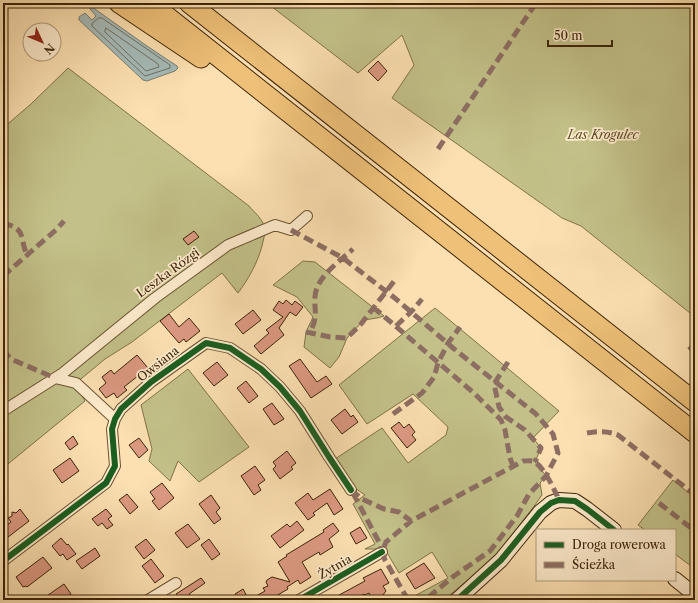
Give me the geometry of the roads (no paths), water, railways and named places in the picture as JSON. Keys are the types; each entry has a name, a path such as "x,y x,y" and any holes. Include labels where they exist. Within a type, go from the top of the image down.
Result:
{"highway":[{"path":"119,3 292,115"},
{"path":"150,3 695,433"},
{"path":"189,3 695,402"}],"street":[{"name":"Leszka Rózgi","path":"3,411 55,378 155,298 228,245 276,225 291,230 307,216"},
{"name":"Owsiana","path":"115,419 121,409 151,382 206,343 230,348 261,369 280,387 300,411 351,490"},
{"path":"3,561 62,518 106,483 115,466 112,429 115,419 76,383 55,378"},
{"path":"457,600 501,560 540,512 548,505 559,500 575,501 613,529"},
{"name":"Żytnia","path":"299,600 382,552"},
{"path":"676,580 695,595"},
{"path":"148,600 176,583"}],"water":[{"path":"92,7 178,68 175,71 147,81 143,80 79,20 79,17 85,13 92,20 96,16 90,9"}],"park label":[{"name":"Las Krogulec","path":"603,135"}]}
